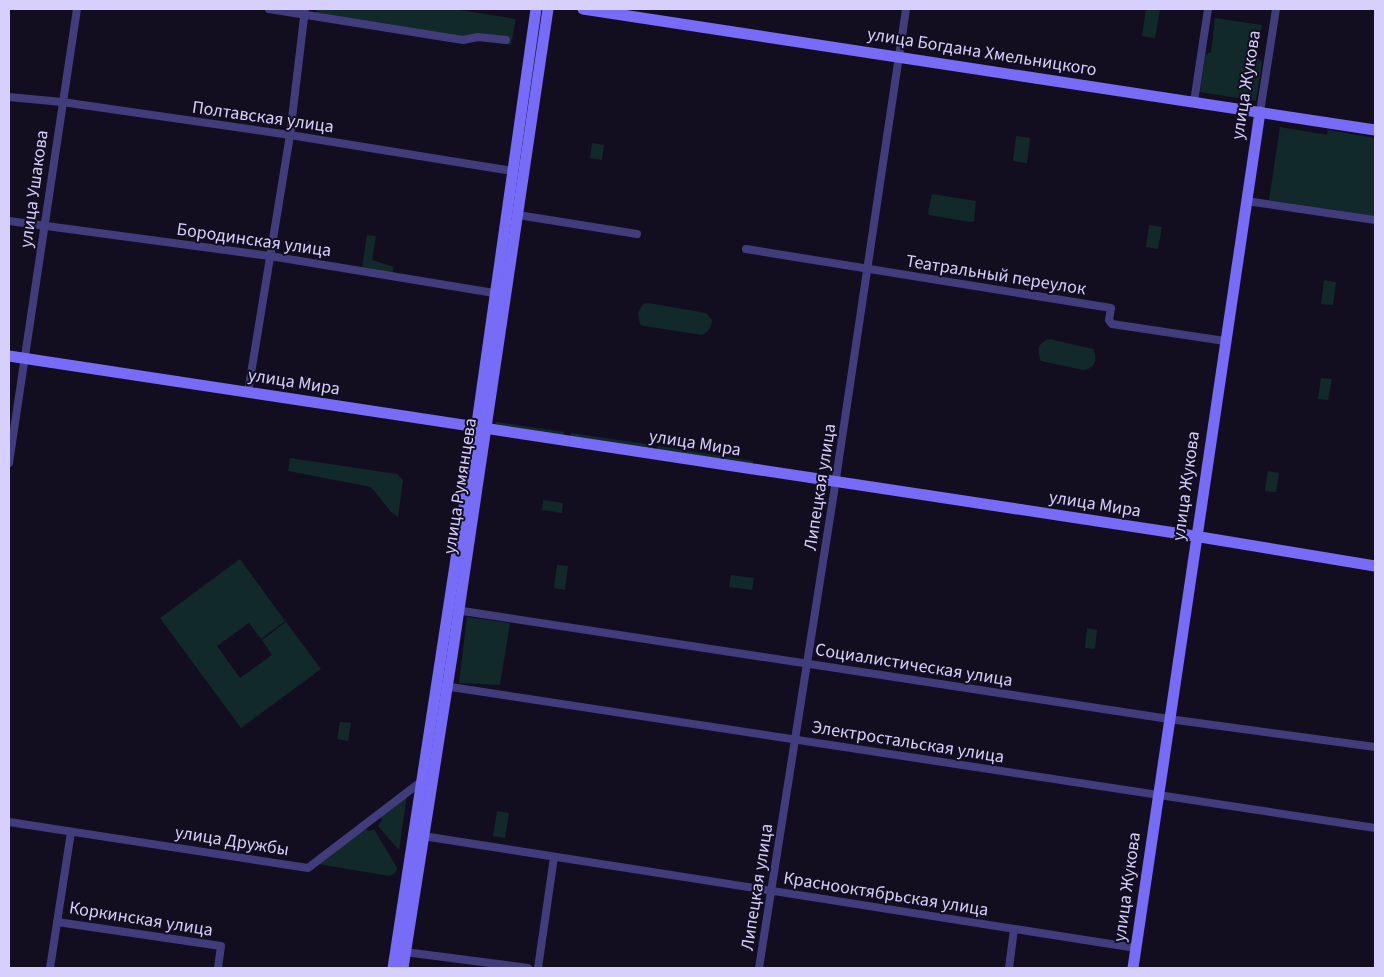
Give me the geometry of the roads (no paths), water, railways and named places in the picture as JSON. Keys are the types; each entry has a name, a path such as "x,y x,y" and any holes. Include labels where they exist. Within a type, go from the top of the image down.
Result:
{"main road":[{"name":"улица Румянцева","path":"481,428 494,293 536,9"},
{"name":"улица Румянцева","path":"393,968 423,836 481,428 518,215 548,9"},
{"name":"улица Богдана Хмельницкого","path":"583,9 1375,130"},
{"name":"улица Жукова","path":"1133,968 1157,796 1260,112"},
{"name":"улица Мира","path":"9,356 1197,537 1375,566"},
{"name":"улица Румянцева","path":"403,968 422,782 443,685"}],"street":[{"name":"улица Ушакова","path":"9,463 62,102 78,9"},
{"path":"269,9 304,12 463,40 478,37 506,40"},
{"name":"Липецкая улица","path":"759,968 836,482 906,9"},
{"path":"1194,102 1208,9"},
{"name":"улица Жукова","path":"1260,112 1276,9"},
{"path":"248,392 290,135 304,12"},
{"name":"Полтавская улица","path":"9,97 62,102 290,135 512,172"},
{"path":"1246,201 1375,220"},
{"path":"518,215 637,234"},
{"name":"Бородинская улица","path":"9,221 44,224 270,256 494,293"},
{"name":"Театральный переулок","path":"746,249 1111,308 1109,320 1112,324 1225,341"},
{"name":"Социалистическая улица","path":"454,610 1169,718 1375,747"},
{"name":"Электростальская улица","path":"443,685 796,741 1375,828"},
{"name":"улица Дружбы","path":"9,822 308,868 422,782"},
{"path":"50,968 71,832"},
{"name":"Краснооктябрьская улица","path":"423,836 1136,948"},
{"path":"538,968 554,857"},
{"name":"Коркинская улица","path":"57,922 221,946 218,968"},
{"path":"1008,968 1014,929"},
{"path":"405,952 528,968"}]}
